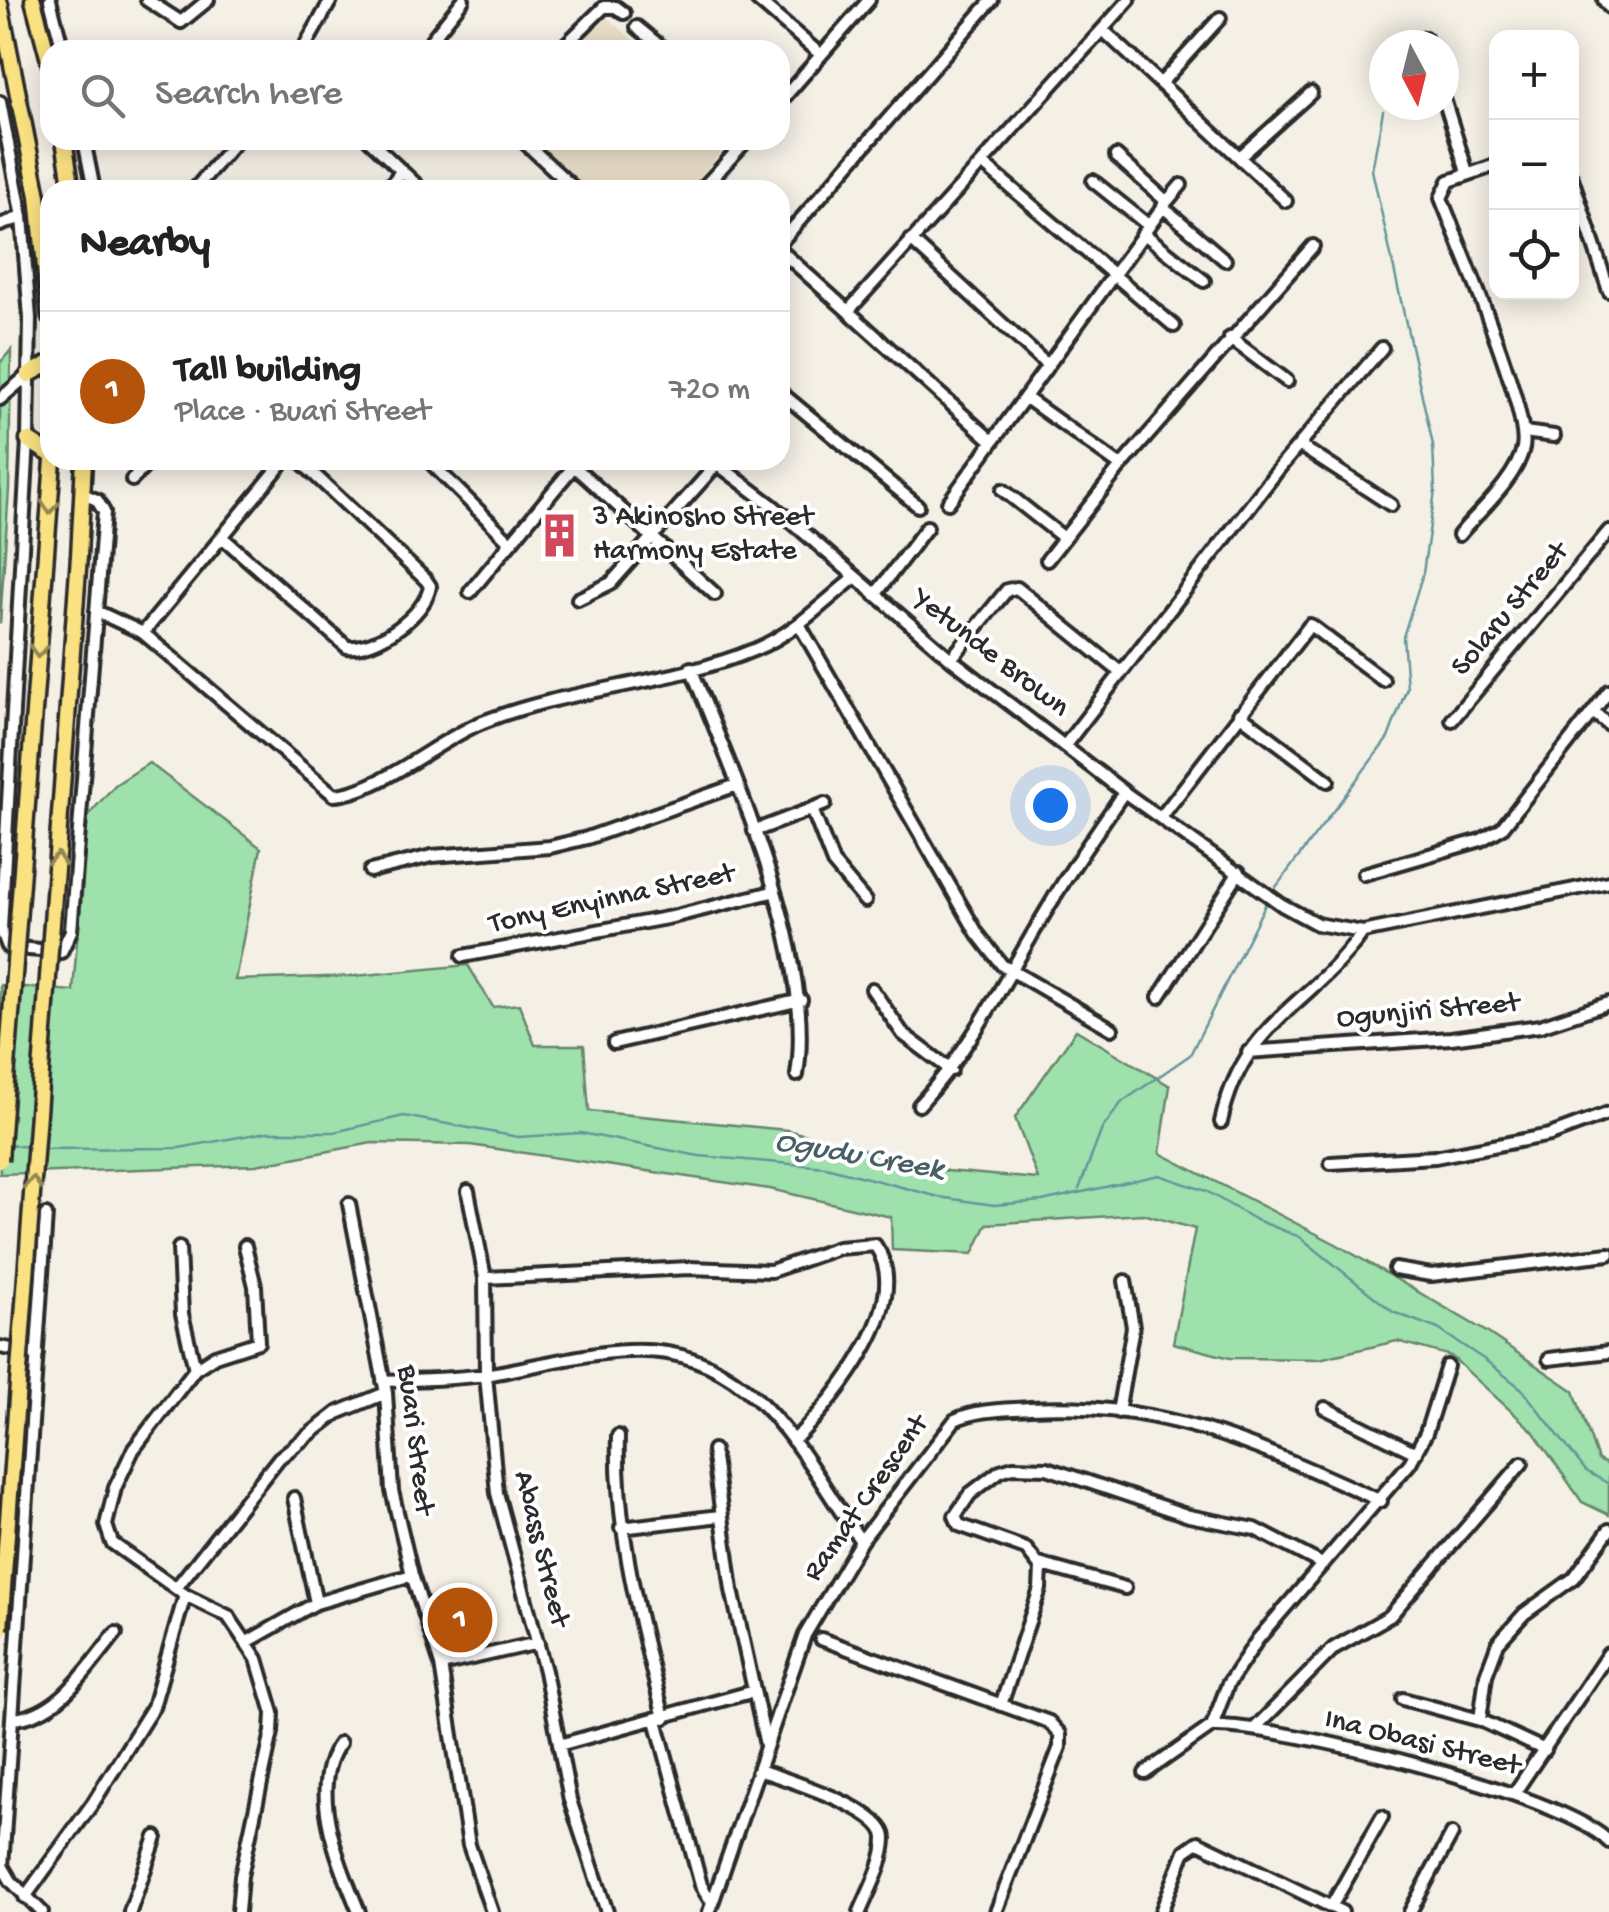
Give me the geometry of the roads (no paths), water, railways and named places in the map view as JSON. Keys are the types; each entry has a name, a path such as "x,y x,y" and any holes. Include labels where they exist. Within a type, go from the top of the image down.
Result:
{"highway":[{"path":"33,0 44,40"},
{"path":"0,4 40,216"},
{"path":"66,150 70,180"},
{"path":"28,375 40,368"},
{"path":"28,440 40,449"},
{"path":"0,1160 50,470"},
{"path":"0,1629 84,470"}],"street":[{"path":"50,0 60,40"},
{"path":"147,0 181,22 208,0"},
{"path":"309,40 331,0"},
{"path":"432,40 462,0"},
{"path":"758,0 821,56"},
{"path":"790,91 869,0"},
{"path":"790,235 992,0"},
{"path":"850,309 1129,0"},
{"path":"1604,0 1609,6"},
{"path":"570,40 604,7 616,6 624,12"},
{"path":"1162,82 1220,18"},
{"path":"637,26 653,40"},
{"path":"1103,30 1242,155 1286,200"},
{"path":"1242,155 1311,93"},
{"path":"0,102 22,217 28,286 28,440 1,930 8,947 22,952 61,952 71,931 103,506 83,494"},
{"path":"1451,120 1468,172"},
{"path":"86,150 92,180"},
{"path":"203,180 229,150"},
{"path":"379,150 410,180"},
{"path":"533,150 565,180"},
{"path":"710,180 737,150"},
{"path":"1116,156 1225,260"},
{"path":"982,163 1174,326"},
{"path":"1459,536 1511,473 1523,451 1524,432 1441,198 1449,181 1489,167"},
{"path":"394,180 401,172"},
{"path":"1092,181 1204,280"},
{"path":"948,503 1026,398 1046,364 1181,185"},
{"path":"1579,199 1609,291"},
{"path":"0,225 22,217"},
{"path":"911,240 1046,364"},
{"path":"1048,560 1120,466 1313,246"},
{"path":"790,256 992,440"},
{"path":"1230,338 1287,381"},
{"path":"1066,744 1119,671 1382,348"},
{"path":"0,399 28,375"},
{"path":"1026,398 1120,466"},
{"path":"790,400 918,506"},
{"path":"1524,432 1554,436"},
{"path":"1299,446 1391,506"},
{"path":"132,480 142,470"},
{"path":"143,633 277,470"},
{"path":"222,537 347,647 370,646 424,602 430,586 310,470"},
{"path":"438,470 509,542"},
{"path":"470,592 566,470"},
{"path":"579,470 715,594"},
{"path":"578,599 611,583 708,470"},
{"name":"Yetunde Brown","path":"725,470 773,506 950,659 1124,792 1318,924 1364,932"},
{"path":"1003,490 1064,538"},
{"path":"875,595 928,527"},
{"name":"Solaru Street","path":"1452,720 1609,531"},
{"path":"96,611 143,633 321,788 347,794 466,728 500,714 756,649 799,624 854,578"},
{"path":"950,659 1007,590 1018,588 1119,671"},
{"path":"799,624 977,934 1014,973 1112,1029"},
{"path":"1162,816 1310,625 1383,680"},
{"path":"691,668 754,832 801,1000 797,1075"},
{"path":"1364,874 1481,840 1502,828 1609,691"},
{"path":"1592,712 1609,725"},
{"path":"1240,714 1328,781"},
{"path":"370,871 432,856 550,847 587,838 737,785"},
{"path":"919,1105 951,1070 1014,973 1050,904 1124,792"},
{"path":"754,832 825,804"},
{"path":"812,809 834,863 865,902"},
{"path":"1160,997 1242,875"},
{"path":"1221,1122 1236,1069 1248,1052 1280,1013 1342,962 1364,932 1609,882"},
{"name":"Tony Enyinna Street","path":"463,956 672,917 772,892"},
{"path":"872,989 903,1034 951,1070"},
{"path":"614,1043 801,1000"},
{"name":"Ogunjiri Street","path":"1248,1052 1451,1038 1540,1026 1609,1004"},
{"path":"1331,1163 1434,1157 1550,1135 1609,1112"},
{"name":"Abass Street","path":"468,1191 485,1278 486,1375 496,1493 538,1643 574,1812 607,1912"},
{"name":"Buari Street","path":"349,1204 386,1393 392,1491 412,1575 441,1664 469,1845 492,1912"},
{"path":"42,1912 1,1865 46,1215"},
{"path":"485,1278 688,1268 772,1271 838,1248 875,1244 884,1271 878,1323 836,1394 793,1440"},
{"path":"238,1912 241,1876 272,1732 269,1697 249,1641 228,1616 180,1591 112,1543 106,1525 128,1459 196,1369 216,1356 258,1342 255,1286 245,1246"},
{"path":"179,1248 184,1326 196,1369"},
{"path":"1396,1270 1431,1275 1609,1254"},
{"path":"1118,1412 1133,1327 1124,1281"},
{"path":"0,1347 37,1354"},
{"path":"383,1380 486,1375 591,1355 648,1351 692,1356 712,1364 744,1389 793,1440 861,1540"},
{"path":"1550,1359 1609,1352"},
{"path":"1146,1773 1212,1726 1228,1684 1283,1607 1381,1501 1416,1453 1447,1366"},
{"path":"25,1897 93,1803 153,1708 180,1591 280,1458 337,1413 386,1393"},
{"name":"Ramat Crescent","path":"710,1908 805,1635 861,1540 955,1420 979,1412 1058,1406 1192,1424 1247,1440 1381,1501"},
{"path":"1325,1408 1416,1453"},
{"path":"618,1436 622,1528 660,1719 710,1908"},
{"path":"712,1450 752,1692 766,1746"},
{"path":"1255,1728 1334,1648 1390,1616 1522,1463"},
{"path":"1124,1588 1039,1564 1026,1549 955,1521 957,1508 970,1494 1013,1467 1048,1468 1190,1516 1230,1522 1276,1538 1322,1564"},
{"path":"294,1498 316,1603"},
{"path":"622,1528 720,1516"},
{"path":"1480,1720 1486,1674 1498,1643 1524,1614 1574,1578 1609,1530"},
{"path":"1002,1705 1040,1589 1039,1564"},
{"path":"249,1641 316,1603 412,1575"},
{"path":"12,1718 40,1715 60,1698 116,1633"},
{"path":"821,1640 1050,1722 1061,1740 996,1912"},
{"path":"441,1664 538,1643"},
{"path":"1515,1792 1608,1654"},
{"path":"559,1745 752,1692"},
{"path":"1404,1699 1480,1720 1546,1750"},
{"name":"Ina Obasi Street","path":"1212,1726 1255,1728 1515,1792 1606,1833"},
{"path":"340,1743 332,1754 326,1806 359,1912"},
{"path":"758,1770 864,1811 880,1825 885,1840 882,1854 860,1912"},
{"path":"1161,1912 1185,1850 1193,1843 1203,1842 1336,1909 1382,1817"},
{"path":"1410,1912 1452,1834"},
{"path":"130,1912 156,1837"}],"waterway":[{"path":"1273,891 1388,738 1407,688 1403,637 1423,573 1435,491 1433,445 1372,170 1381,120"},
{"path":"1079,1189 1102,1129 1122,1102 1190,1055 1269,897"},
{"name":"Ogudu Creek","path":"42,1149 179,1148 267,1132 334,1132 404,1116 518,1137 581,1133 699,1156 826,1167 939,1197 994,1205 1042,1201 1159,1175 1206,1191 1254,1219 1300,1237 1393,1312 1438,1329 1485,1360 1522,1389 1586,1471 1609,1484"},
{"name":"Ogudu Creek","path":"8,1145 30,1147"}],"place":[{"name":"3 Akinosho Street Harmony Estate","path":"560,535"},
{"name":"Tall building","path":"460,1620"}]}
